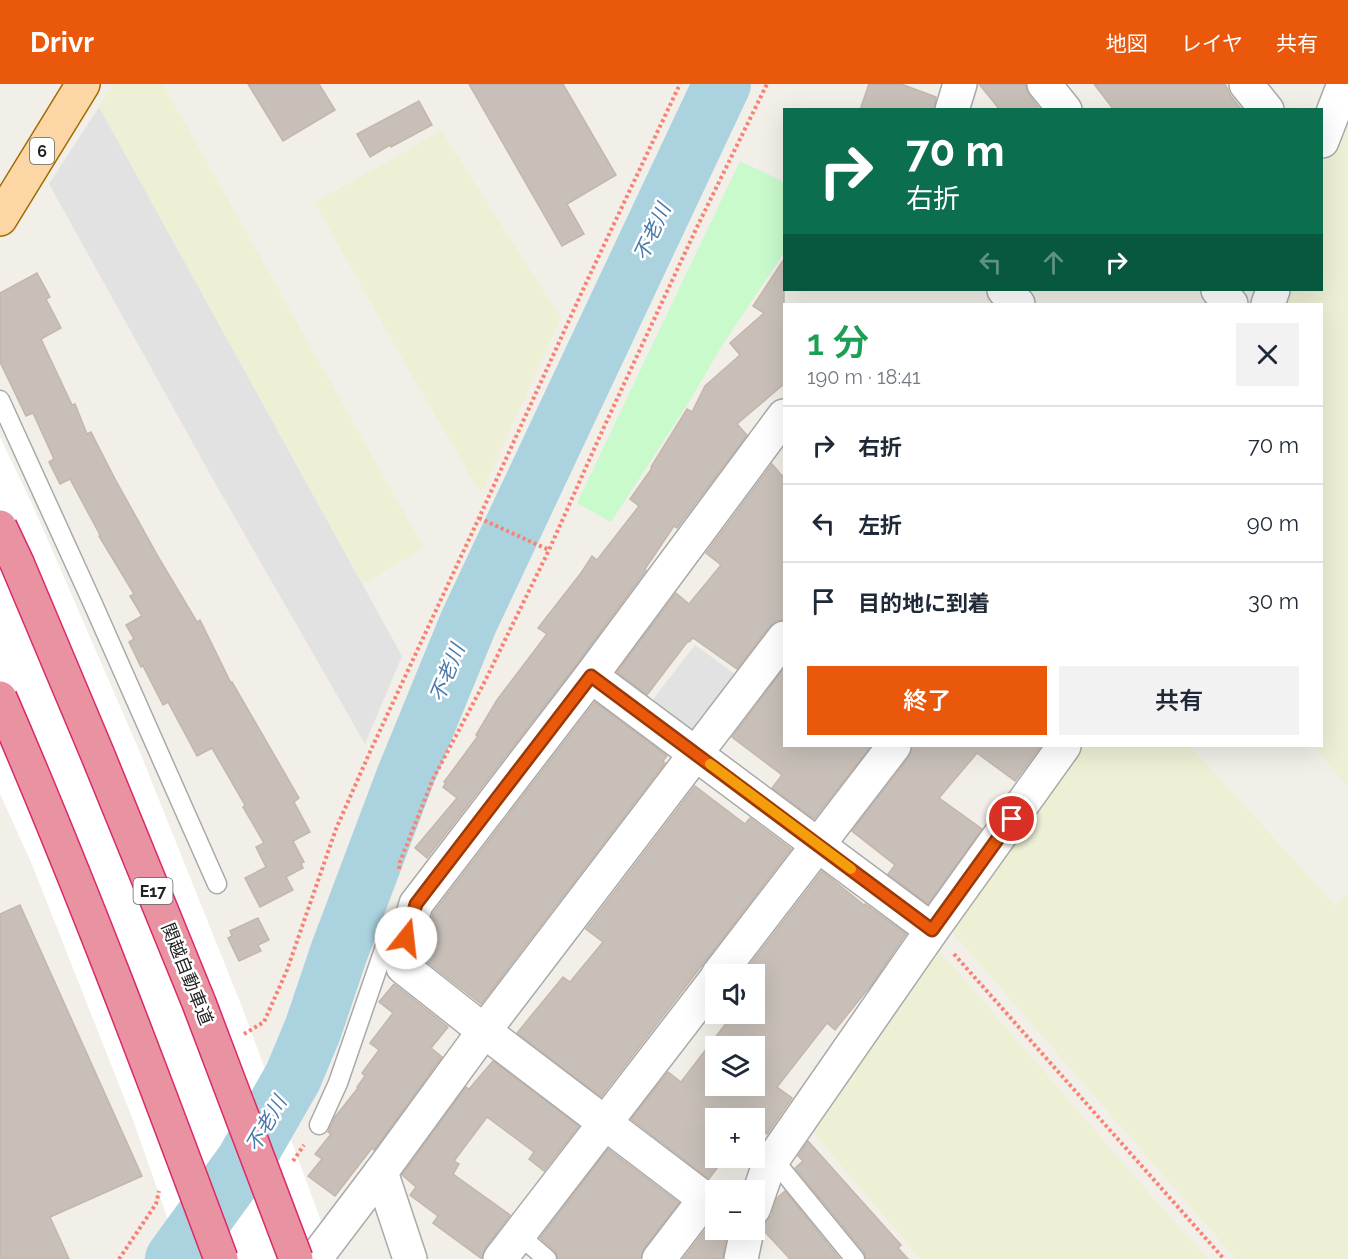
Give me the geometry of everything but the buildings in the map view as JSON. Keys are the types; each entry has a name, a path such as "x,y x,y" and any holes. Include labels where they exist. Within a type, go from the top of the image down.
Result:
{"highway":[{"name":"関越自動車道","path":"0,527 97,753 200,1003 296,1259"},
{"path":"0,698 46,803 161,1097 221,1259"}],"main road":[{"name":"6","path":"0,219 83,84"}],"street":[{"path":"953,108 960,84"},
{"path":"1044,84 1063,108"},
{"path":"1246,84 1265,108"},
{"path":"1323,138 1344,84"},
{"path":"1005,291 1017,303"},
{"path":"1219,291 1230,303"},
{"path":"705,1199 403,967 406,938 416,904 591,676 783,417"},
{"path":"315,1259 484,1031 783,639"},
{"path":"591,676 932,930"},
{"path":"726,964 893,747"},
{"path":"764,1180 773,1159 932,930 1064,747"},
{"path":"510,1247 705,993"},
{"path":"381,1172 410,1259"},
{"path":"659,1259 705,1208"}],"lane":[{"path":"0,400 216,884"},
{"path":"319,1125 338,1083 389,935 406,938"},
{"path":"773,1159 855,1259"},
{"path":"510,1247 547,1259"}],"path":[{"path":"244,1034 264,1022 287,970 336,829 587,280 680,84"},
{"path":"399,873 400,862 433,779 485,681 549,550 697,227 767,84"},
{"path":"479,518 549,550"},
{"path":"932,930 1224,1259"},
{"path":"118,1259 156,1204 160,1182"}],"green space":[{"path":"112,84 163,84 424,548 363,584 99,107"},
{"path":"1342,116 1348,123 1348,787 1315,747 1323,747 1323,303 1279,303 1283,291 1323,291 1323,168"},
{"path":"441,130 561,318 481,494 314,202"},
{"path":"740,161 783,182 783,254 723,344 689,402 611,522 577,503"},
{"path":"1075,747 1191,747 1335,905 1348,894 1348,1259 1236,1259 950,930"},
{"path":"940,951 1208,1259 920,1259 807,1125 931,953"}],"shaded area":[{"path":"99,107 402,656 365,744 210,474 49,184"},
{"path":"695,645 736,675 695,731 681,733 647,707"}],"pier":[{"path":"0,437 33,506 139,750 242,1007 335,1259 182,1259 133,1120 31,862 0,794"}],"waterway":[{"name":"不老川","path":"174,1259 245,1161 293,1077 313,1029 339,952 405,777 469,621 722,84"}],"slow traffic":[{"path":"710,764 851,869"}],"route":[{"path":"406,938 416,904 591,676 932,930 1012,819"}]}
